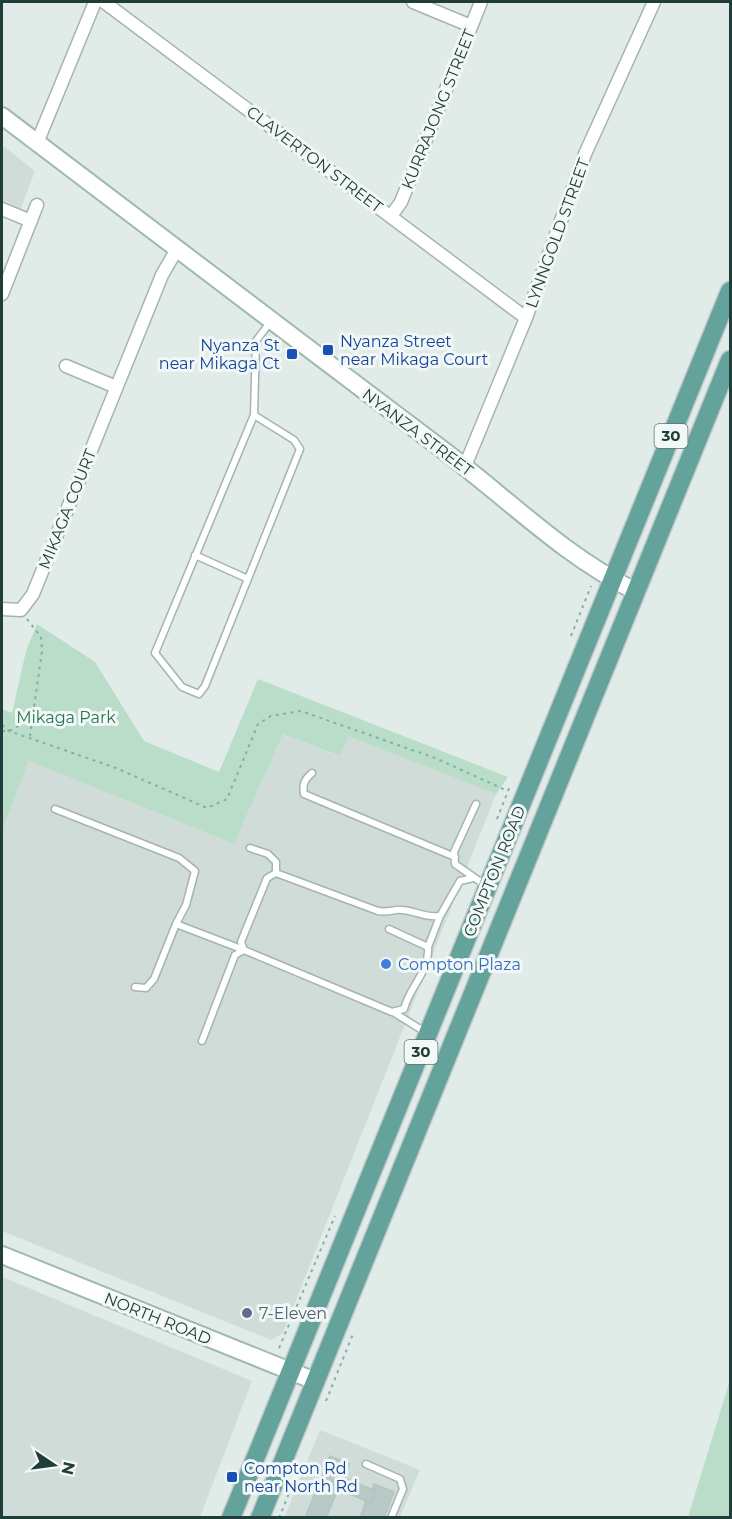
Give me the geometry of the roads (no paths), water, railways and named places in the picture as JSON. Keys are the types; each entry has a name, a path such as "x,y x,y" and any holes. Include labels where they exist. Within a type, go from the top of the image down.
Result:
{"main road":[{"name":"COMPTON ROAD","path":"231,1518 428,1034 481,882 612,580 730,291"},
{"name":"COMPTON ROAD","path":"260,1518 730,360"}],"street":[{"path":"37,143 95,2"},
{"name":"CLAVERTON STREET","path":"104,2 526,318"},
{"path":"413,2 471,26"},
{"name":"KURRAJONG STREET","path":"391,216 401,202 481,2"},
{"name":"LYNNGOLD STREET","path":"465,466 526,318 585,154 654,2"},
{"name":"NYANZA STREET","path":"2,116 465,466 569,551 612,580 635,591"},
{"path":"2,294 37,205"},
{"path":"2,209 31,221"},
{"name":"MIKAGA COURT","path":"2,609 21,610 33,594 162,275 177,249"},
{"path":"66,366 116,387"},
{"name":"NORTH ROAD","path":"2,1255 315,1381"}],"lane":[{"path":"254,415 294,440 300,449 205,686 199,694 182,687 155,653 254,415 256,341 271,321"},
{"path":"195,555 248,579"},
{"path":"312,773 306,778 302,788 304,794 455,857"},
{"path":"476,804 454,852 455,864 481,882"},
{"path":"55,809 179,858 195,871 186,905 154,979 146,988 135,987"},
{"path":"250,848 268,854 276,862 276,873"},
{"path":"244,950 241,942 267,878 276,873 378,912 389,913 400,909 429,918 440,916"},
{"path":"392,1012 404,1009 407,997 424,971 428,947 440,916 460,881 481,882"},
{"path":"176,924 392,1012 428,1034"},
{"path":"389,929 428,947"},
{"path":"202,1041 235,955 244,950"},
{"path":"366,1464 400,1479 403,1489 391,1518"}],"place":[{"name":"Nyanza Street near Mikaga Court","path":"328,350"},
{"name":"Nyanza St near Mikaga Ct","path":"292,354"},
{"name":"Compton Plaza","path":"386,964"},
{"name":"7-Eleven","path":"247,1313"},
{"name":"Compton Rd near North Rd","path":"232,1477"}],"park label":[{"name":"Mikaga Park","path":"66,717"}]}
